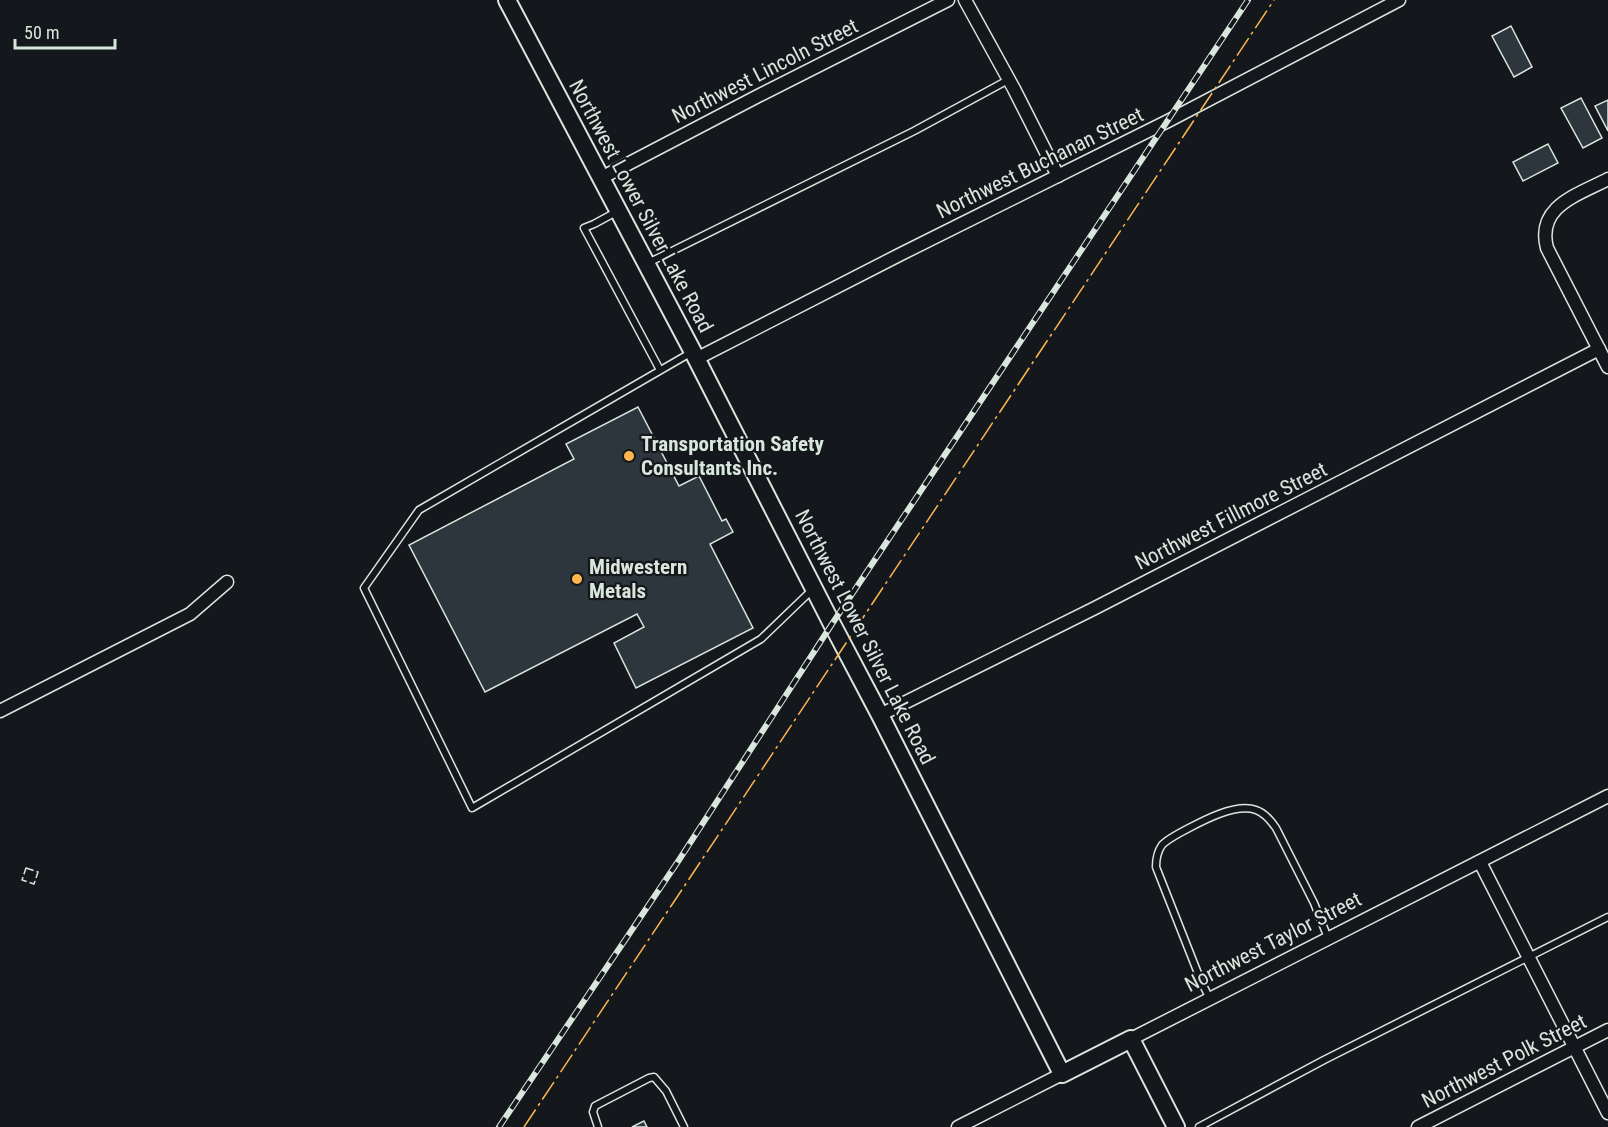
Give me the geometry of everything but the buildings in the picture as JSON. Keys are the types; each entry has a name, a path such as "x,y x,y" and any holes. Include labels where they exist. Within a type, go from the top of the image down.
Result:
{"street":[{"name":"Northwest Lower Silver Lake Road","path":"507,0 695,355 1062,1074"},
{"name":"Northwest Lincoln Street","path":"601,178 948,0"},
{"path":"965,0 1058,176"},
{"name":"Northwest Buchanan Street","path":"695,355 1189,110 1399,0"},
{"path":"1608,180 1558,206 1550,215 1545,227 1547,248 1608,367"},
{"name":"Northwest Fillmore Street","path":"880,715 1095,608 1599,349"},
{"path":"0,711 190,614 227,582"},
{"name":"Northwest Taylor Street","path":"958,1127 1608,796"},
{"path":"1480,862 1608,1113"},
{"name":"Northwest Polk Street","path":"1418,1127 1608,1030"},
{"path":"1131,1039 1176,1127"}],"lane":[{"path":"646,264 914,131 1008,80"},
{"path":"618,211 584,228 660,370"},
{"path":"695,355 660,370 419,510 364,588 472,808 761,639 814,589"},
{"path":"1210,999 1156,867 1157,854 1163,843 1184,831 1219,814 1241,809 1256,810 1268,818 1276,828 1314,903 1328,939"},
{"path":"1199,1127 1324,1060 1608,917"},
{"path":"598,1127 593,1112 595,1106 654,1077 666,1091 684,1127"}],"railway":[{"path":"499,1127 679,860 832,624 1248,0"}],"fence":[{"path":"26,868 38,872 34,884 22,880 26,868"}],"power":[{"path":"524,1127 1274,0"}],"place":[{"name":"Transportation Safety Consultants Inc.","path":"629,456"},
{"name":"Midwestern Metals","path":"577,579"}]}
